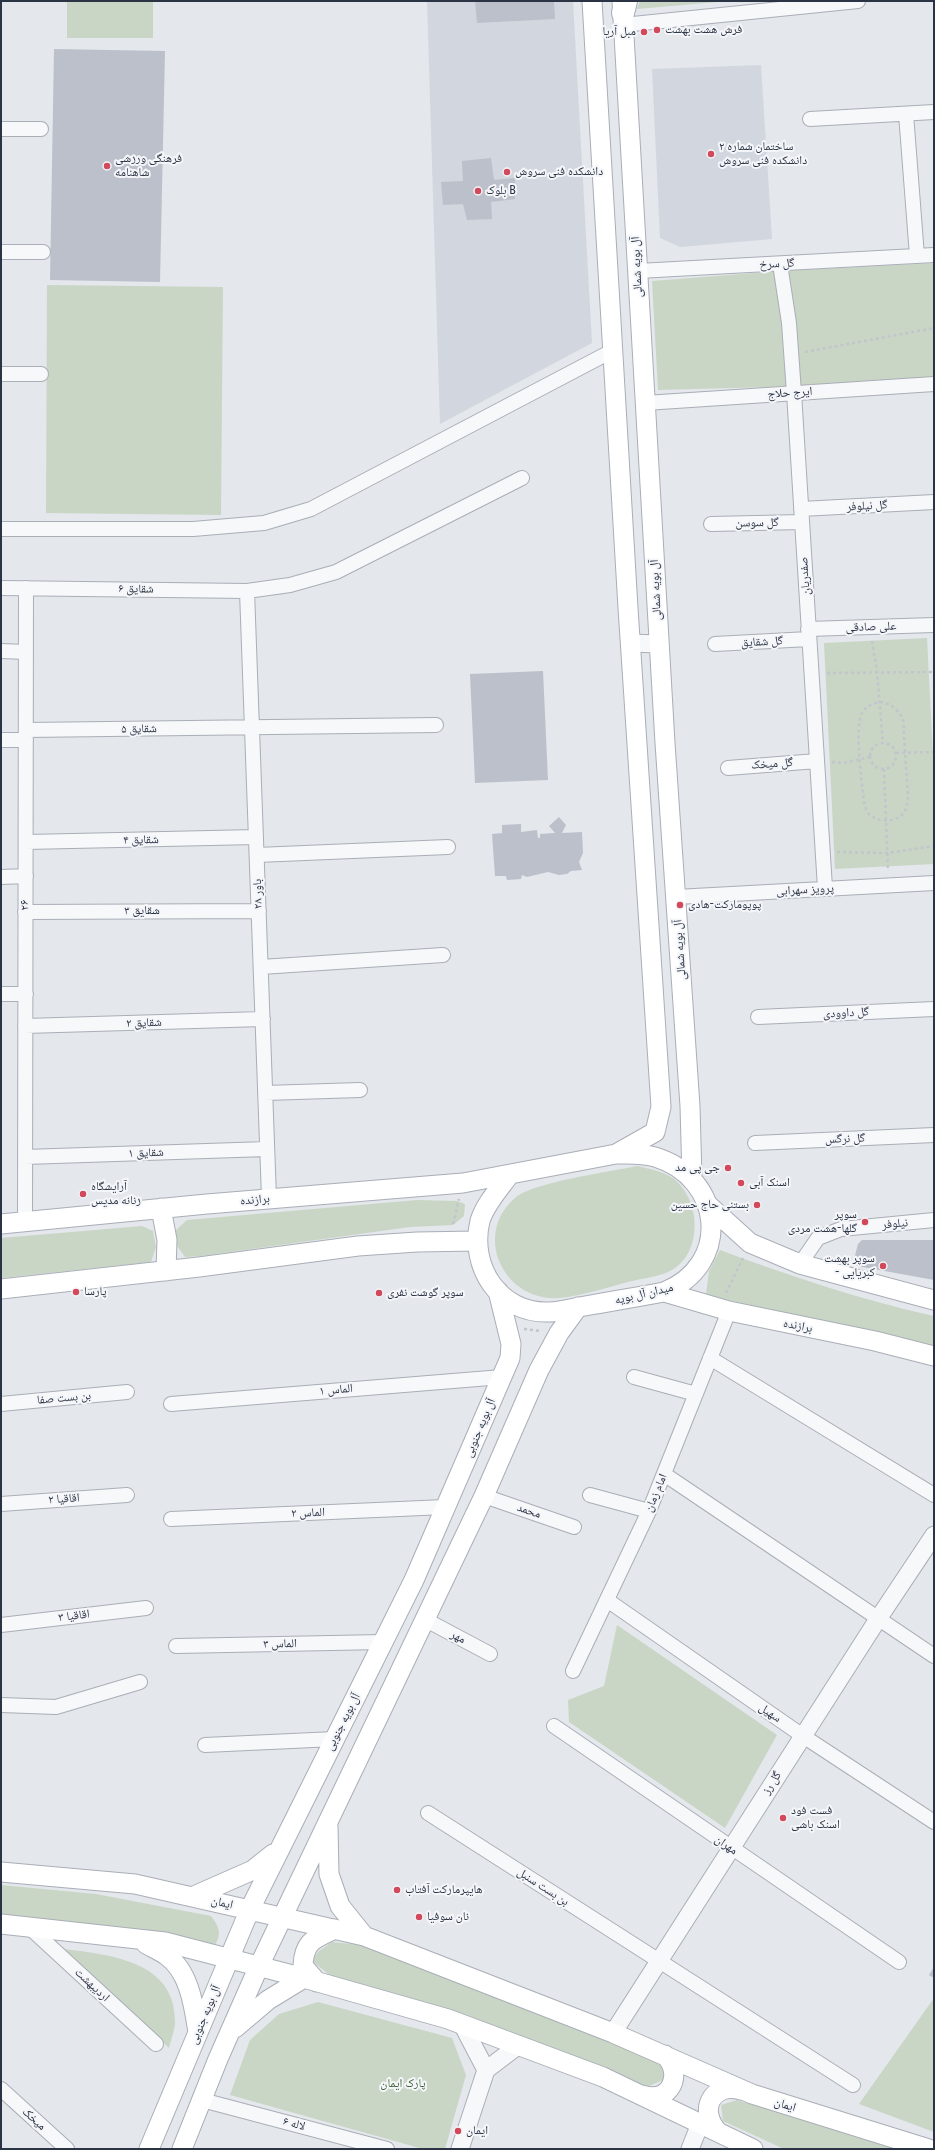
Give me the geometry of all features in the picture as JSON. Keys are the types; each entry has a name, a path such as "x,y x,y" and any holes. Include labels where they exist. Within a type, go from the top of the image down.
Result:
{"main road":[{"path":"592,1 630,643 661,1107 655,1132 616,1154"},
{"name":"آل بویه شمالی","path":"623,10 659,644 690,1106 692,1179"},
{"path":"599,128 629,126"},
{"name":"میدان آل بویه","path":"616,1154 640,1154 656,1157 681,1170 692,1179 707,1204 711,1219 711,1235 708,1250 701,1264 692,1276 680,1286 664,1292 549,1312 526,1309 506,1299 490,1283 480,1263 476,1241 481,1219 510,1174 616,1154"},
{"name":"برازنده","path":"1,1224 269,1198 463,1183 510,1174"},
{"path":"707,1204 750,1244 800,1264 934,1300"},
{"path":"161,1208 167,1240 166,1271"},
{"path":"1,1289 166,1271 358,1246 476,1241"},
{"name":"آل بویه جنوبی","path":"149,2149 250,1909 414,1580 510,1358 511,1344 498,1291"},
{"name":"برازنده","path":"664,1292 724,1309 875,1341 934,1356"},
{"path":"182,2149 259,1966 426,1620 484,1496 539,1370 559,1333 578,1307"},
{"path":"328,1822 329,1874 340,1906 364,1936"},
{"path":"194,1896 253,1870 279,1849"},
{"name":"ایمان","path":"1,1872 135,1884 194,1896 364,1936 613,2033 742,2090 930,2149"},
{"path":"209,1953 222,1945 230,1932 230,1917 224,1903"},
{"path":"1,1924 165,1942 311,1980 462,2024 603,2077 753,2149"},
{"path":"311,1980 303,1966 304,1954 310,1942 335,1929"},
{"path":"138,1939 169,1957 185,1978 192,1997 198,2032"},
{"path":"232,2030 268,2000 311,1980"},
{"path":"641,2095 649,2098 658,2097 666,2093 672,2086 674,2069 671,2061 665,2055"},
{"path":"718,2132 711,2124 708,2114 711,2100 722,2090 732,2088 742,2090"}],"street":[{"path":"623,10 858,1"},
{"path":"810,118 934,112"},
{"path":"906,114 917,256"},
{"path":"1,129 41,129"},
{"path":"1,252 43,252"},
{"name":"گل سرخ","path":"638,271 934,255"},
{"name":"صفدریان","path":"780,264 789,323 825,888"},
{"path":"1,529 193,529 264,523 311,509 612,351"},
{"path":"1,374 42,374"},
{"name":"ایرج حلاج","path":"645,402 934,384"},
{"name":"شقایق ۶","path":"1,588 247,590 290,585 336,572 522,478"},
{"name":"گل نیلوفر","path":"801,516 934,502"},
{"name":"گل سوسن","path":"711,524 801,516"},
{"name":"۲۶","path":"25,1222 26,588"},
{"name":"باور ۲۸","path":"247,590 269,1198"},
{"name":"علی صادقی","path":"809,634 870,627 934,625"},
{"name":"گل شقایق","path":"715,644 809,634"},
{"path":"630,643 659,644"},
{"path":"1,652 26,652"},
{"name":"شقایق ۵","path":"1,740 26,735 252,728 436,725"},
{"name":"گل میخک","path":"728,768 817,761"},
{"name":"شقایق ۴","path":"26,842 256,837"},
{"path":"257,855 448,847"},
{"path":"1,877 26,876"},
{"name":"پرویز سهرابی","path":"676,897 934,883"},
{"name":"شقایق ۳","path":"25,912 259,911"},
{"path":"261,967 443,955"},
{"path":"1,994 26,994"},
{"name":"گل داوودی","path":"758,1017 934,1009"},
{"name":"شقایق ۲","path":"25,1026 263,1019"},
{"path":"265,1093 360,1090"},
{"name":"گل نرگس","path":"755,1143 934,1135"},
{"name":"شقایق ۱","path":"25,1157 267,1149"},
{"name":"نیلوفر","path":"800,1264 818,1238 841,1228 934,1220"},
{"name":"امام زمان","path":"573,1671 649,1511 710,1358 724,1309"},
{"path":"710,1358 934,1495"},
{"name":"الماس ۱","path":"171,1404 502,1377"},
{"path":"634,1377 696,1394"},
{"name":"بن بست صفا","path":"1,1404 127,1392"},
{"path":"664,1474 934,1656"},
{"name":"اقاقیا ۲","path":"1,1504 126,1495"},
{"path":"590,1495 649,1511"},
{"name":"محمد","path":"484,1496 574,1527"},
{"name":"الماس ۲","path":"171,1519 445,1507"},
{"name":"گل رز","path":"613,2033 878,1619 934,1535"},
{"name":"سهیل","path":"608,1600 803,1736 934,1822"},
{"name":"اقاقیا ۳","path":"1,1625 146,1608"},
{"name":"مهر","path":"426,1620 490,1654"},
{"name":"الماس ۳","path":"176,1646 383,1642"},
{"path":"1,1705 56,1707 140,1682"},
{"name":"مهران","path":"554,1726 730,1849 899,1962"},
{"path":"205,1745 335,1739"},
{"name":"بن بست سنبل","path":"428,1814 853,2084"},
{"name":"اردیبهشت","path":"28,1926 156,2044"},
{"path":"462,2024 486,2070"},
{"path":"460,2149 486,2070 519,2045"},
{"name":"میخک","path":"1,2089 67,2149"},
{"name":"لاله ۶","path":"202,2100 387,2149"},
{"path":"690,2149 700,2124"}],"path":[{"path":"791,356 934,328"},
{"path":"870,627 877,671 883,744"},
{"path":"811,674 877,671 934,672"},
{"path":"887,702 896,709 903,718 905,753 908,798 905,811 896,818 886,821 876,819 868,812 864,802 861,758 860,720 863,712 871,704 887,702"},
{"path":"883,744 891,746 896,754 896,758 892,766 884,769 874,765 870,757 873,749 883,744"},
{"path":"896,754 934,752"},
{"path":"817,761 843,763 870,757"},
{"path":"884,769 888,885"},
{"path":"823,852 888,853 934,846"},
{"path":"449,1242 463,1183"},
{"path":"724,1309 750,1244"},
{"path":"508,1328 559,1333"}],"shaded area":[{"name":"دانشکده فنی سروش","path":"427,1 573,1 592,343 440,424"},
{"name":"ساختمان شماره ۲ دانشکده فنی سروش","path":"761,65 772,239 680,247 660,238 652,69"}],"green space":[{"path":"67,1 153,1 153,38 67,38"},
{"path":"640,1 729,1 637,9"},
{"path":"934,263 934,378 772,387 658,390 652,281 780,271"},
{"path":"47,285 223,287 221,515 46,513"},
{"path":"927,638 934,775 934,864 835,869 824,643"},
{"path":"637,1166 652,1169 670,1176 683,1189 690,1201 694,1214 695,1228 693,1242 688,1254 679,1265 668,1272 659,1275 559,1298 540,1296 523,1289 510,1278 500,1263 496,1247 496,1230 502,1213 515,1198 524,1192 554,1182"},
{"path":"417,1200 457,1201 465,1204 464,1216 453,1225 410,1227 201,1256 185,1257 175,1243 175,1231 187,1220"},
{"path":"142,1226 153,1231 156,1247 151,1262 1,1278 1,1238"},
{"path":"720,1250 826,1287 880,1303 934,1316 934,1346 706,1295 709,1271"},
{"path":"617,1625 777,1735 725,1828 569,1722 568,1700 604,1686"},
{"path":"1,1885 96,1894 211,1916 218,1928 219,1935 214,1947 1,1918"},
{"path":"332,1942 362,1945 644,2056 664,2067 665,2079 647,2087 469,2016 332,1977 311,1960 319,1951"},
{"path":"64,1949 101,1954 120,1959 138,1965 153,1974 165,1987 173,2003 175,2024 169,2048"},
{"path":"934,1998 934,2132 859,2104"},
{"name":"پارک ایمان","path":"318,2002 452,2038 466,2075 445,2149 423,2149 230,2095 250,2040 279,2014"},
{"path":"737,2100 898,2149 784,2149 723,2121 721,2105"}],"building":[{"path":"475,1 554,1 555,19 477,23"},
{"name":"فرهنگی ورزشی شاهنامه","path":"54,49 165,51 160,282 50,280"},
{"name":"بلوک B","path":"491,158 494,180 515,178 515,199 491,202 492,219 467,220 463,204 443,205 441,182 463,181 462,161"},
{"path":"543,671 548,780 475,783 470,674"},
{"path":"559,817 566,825 562,833 582,832 583,853 579,862 582,870 571,871 567,874 559,875 548,872 527,877 522,875 521,879 507,880 506,876 495,876 492,834 502,833 502,825 521,824 521,832 537,830 538,838 540,838 540,834 555,833 549,826"},
{"path":"862,1240 934,1240 934,1280 857,1266 853,1263 858,1244"},
{"path":"934,1967 934,1978 929,1975"}],"place":[{"name":"فرش هشت بهشت","path":"657,30"},
{"name":"مبل آریا","path":"644,32"},
{"name":"ساختمان شماره ۲ دانشکده فنی سروش","path":"711,154"},
{"name":"فرهنگی ورزشی شاهنامه","path":"107,166"},
{"name":"دانشکده فنی سروش","path":"507,172"},
{"name":"بلوک B","path":"478,191"},
{"name":"پوپومارکت-هادی","path":"680,905"},
{"name":"جی پی مد","path":"728,1168"},
{"name":"اسنک آبی","path":"741,1183"},
{"name":"آرایشگاه زنانه مدیس","path":"83,1194"},
{"name":"بستنی حاج حسین","path":"757,1205"},
{"name":"سوپر گلها-هشت مردی","path":"865,1222"},
{"name":"سوپر بهشت - کبریایی","path":"883,1266"},
{"name":"پارسا","path":"76,1292"},
{"name":"سوپر گوشت نفری","path":"379,1293"},
{"name":"فست فود اسنک باشی","path":"783,1818"},
{"name":"هایپرمارکت آفتاب","path":"397,1890"},
{"name":"نان سوفیا","path":"419,1917"},
{"name":"ایمان","path":"458,2131"}]}
